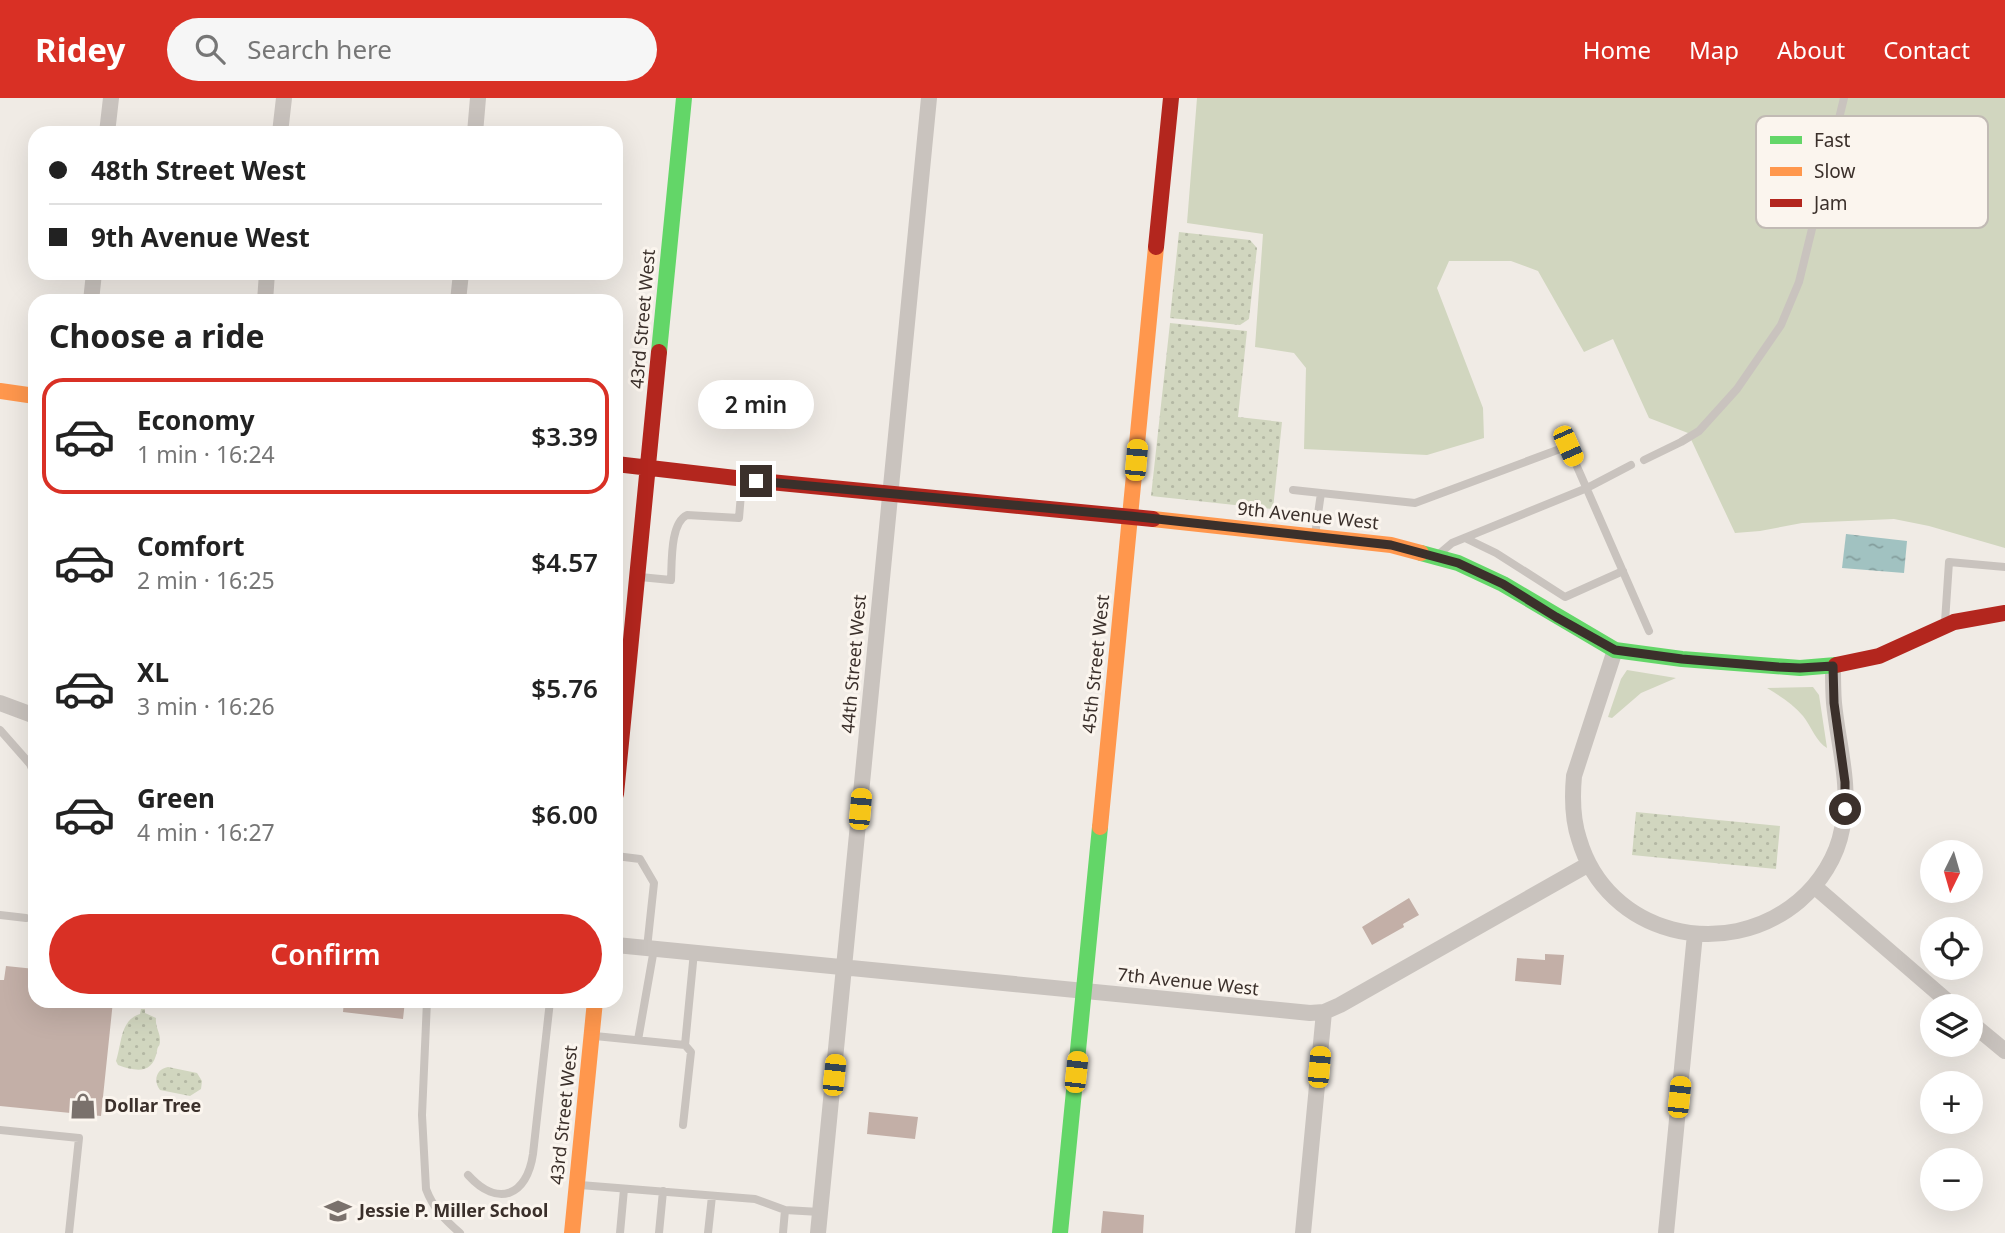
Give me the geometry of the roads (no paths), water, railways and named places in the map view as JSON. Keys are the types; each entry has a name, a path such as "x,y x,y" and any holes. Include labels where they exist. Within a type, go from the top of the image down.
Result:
{"street":[{"path":"108,126 111,98"},
{"path":"282,126 284,98"},
{"path":"476,126 478,98"},
{"name":"43rd Street West","path":"623,702 649,468 684,98"},
{"name":"44th Street West","path":"818,1233 929,98"},
{"name":"45th Street West","path":"1060,1233 1171,98"},
{"path":"0,391 28,395"},
{"name":"9th Avenue West","path":"623,465 1391,545 1458,563 1503,584 1615,650 1682,659 1789,668 1833,666 1879,656 1954,622 2005,612"},
{"path":"1615,650 1574,776 1572,798 1579,842 1590,864 1611,893 1637,914 1656,924 1695,934 1740,932 1765,923 1788,910 1814,886 1835,852 1846,804 1834,703 1833,666"},
{"path":"0,703 28,713"},
{"name":"7th Avenue West","path":"623,946 1310,1013 1324,1012 1590,864"},
{"path":"1814,886 1939,994"},
{"path":"1666,1233 1695,934"},
{"name":"43rd Street West","path":"572,1233 594,1008"},
{"path":"1303,1233 1324,1012"},
{"path":"1983,1033 2005,1051"}],"lane":[{"path":"1840,116 1844,98"},
{"path":"1644,460 1699,431 1737,389 1781,325 1799,282 1812,228"},
{"path":"1293,490 1415,503 1568,446 1649,631"},
{"path":"1437,556 1452,543 1587,488 1631,465"},
{"path":"637,577 671,580 676,526 682,517 739,518 742,479"},
{"path":"1315,535 1321,493"},
{"path":"1465,538 1496,552 1565,597 1623,571"},
{"path":"1944,626 1949,562 2005,567"},
{"path":"0,730 28,762"},
{"path":"623,857 640,859 654,883 651,948 638,1041"},
{"path":"0,915 26,918"},
{"path":"685,1045 694,953"},
{"path":"427,1008 422,1097 426,1189 429,1199 441,1216 460,1233"},
{"path":"468,1175 488,1192 501,1194 517,1190 527,1177 533,1154 549,1008"},
{"path":"592,1036 685,1045 691,1052 683,1125"},
{"path":"0,1130 79,1138 69,1233"},
{"path":"577,1185 755,1199 785,1210 820,1212"},
{"path":"620,1233 624,1189"},
{"path":"659,1233 663,1191"},
{"path":"708,1233 712,1196"},
{"path":"783,1233 785,1210"}],"water":[{"path":"1846,534 1907,541 1904,573 1842,568"}],"place":[{"name":"Dollar Tree","path":"83,1106"},
{"name":"Jessie P. Miller School","path":"338,1211"}]}
